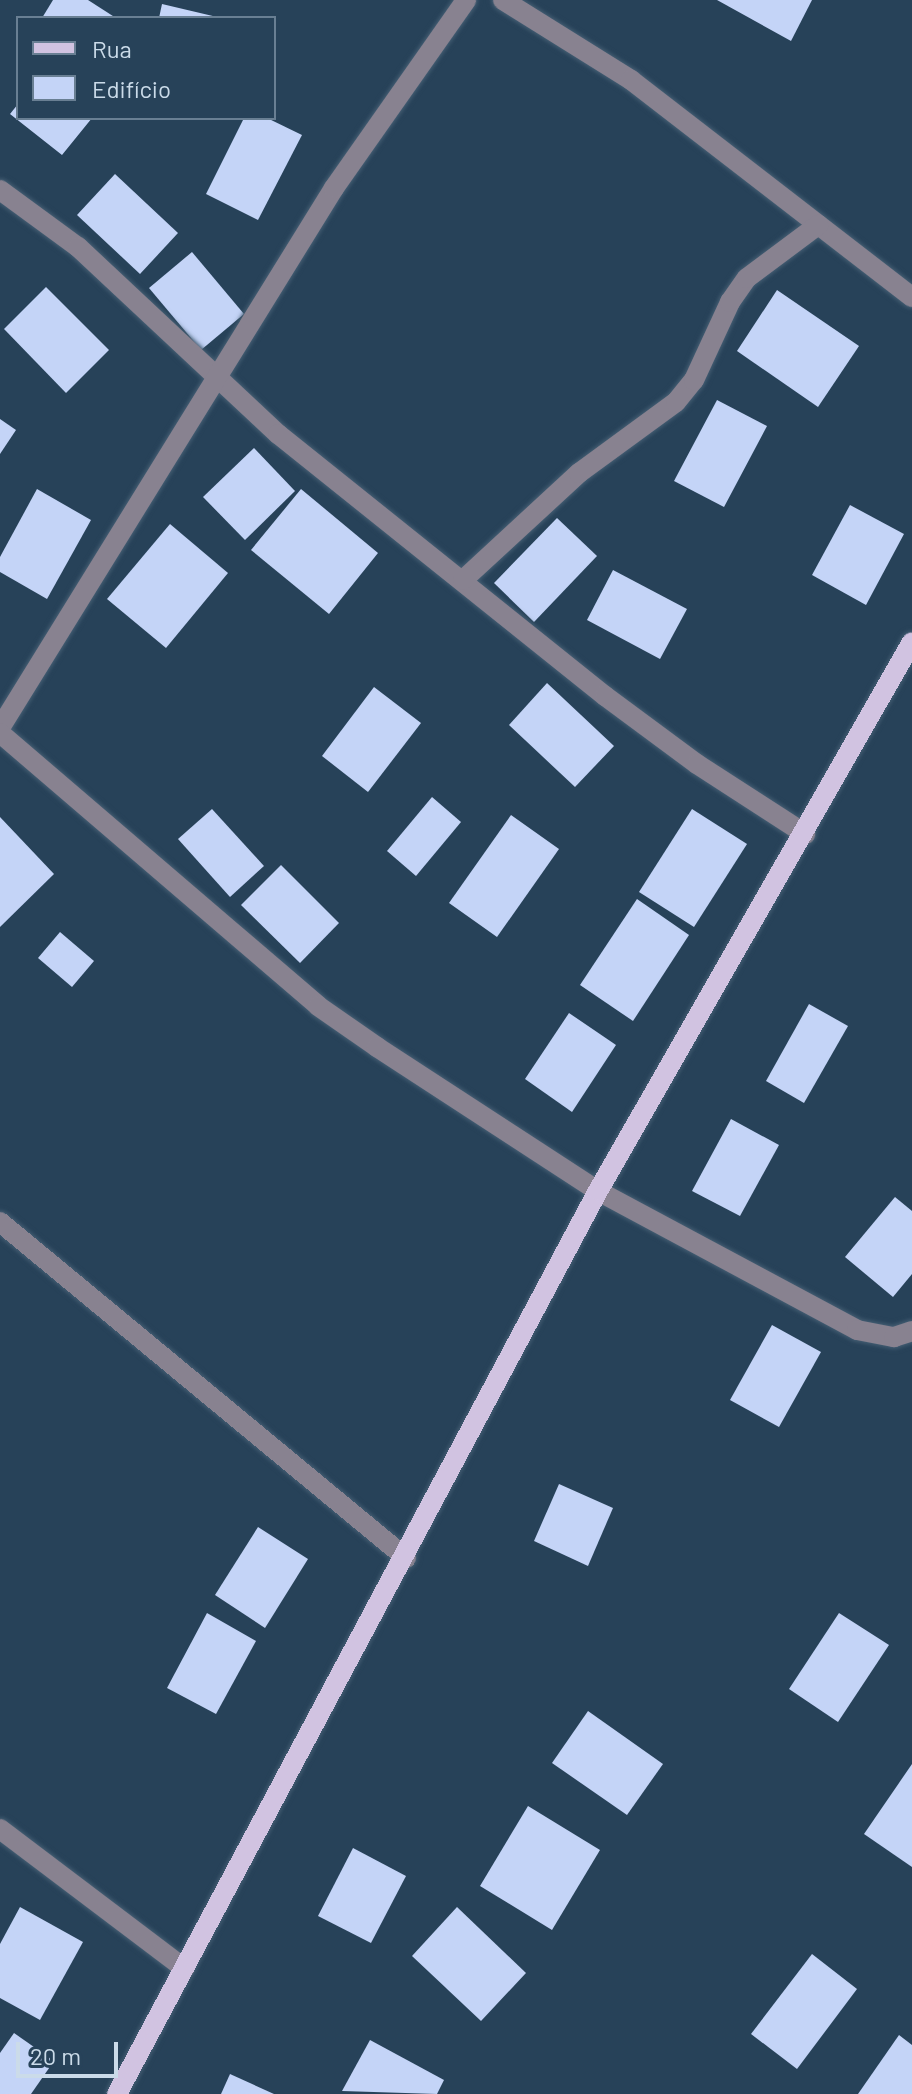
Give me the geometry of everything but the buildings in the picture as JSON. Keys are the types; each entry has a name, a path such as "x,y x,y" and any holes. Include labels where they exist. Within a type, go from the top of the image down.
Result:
{"main road":[{"path":"117,2094 406,1558 598,1191 805,834 912,642"}],"street":[{"path":"466,0 334,188 219,381 0,730 318,1006 598,1191 857,1330 906,1338"},
{"path":"503,0 631,80 912,297"},
{"path":"0,190 78,247 219,381 463,580 697,764 805,834"},
{"path":"463,580 579,473 676,402 694,380 730,302 747,278 818,225"},
{"path":"0,1222 406,1558"},
{"path":"0,1829 184,1968"}]}
